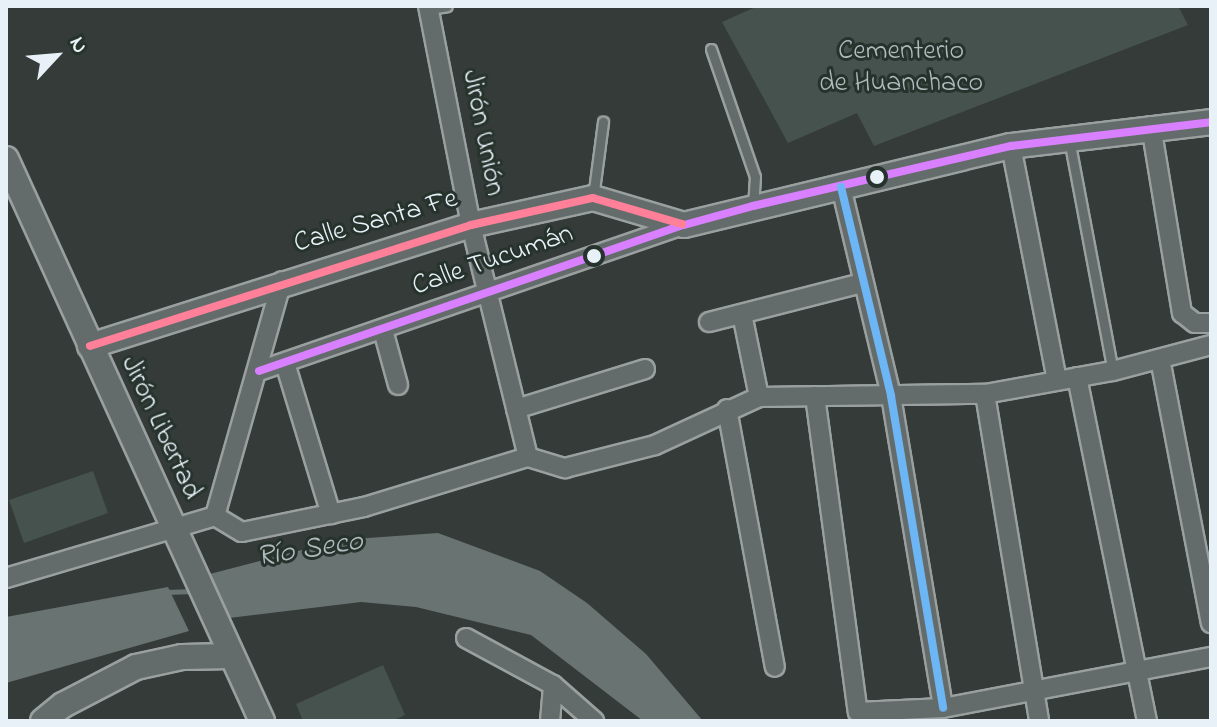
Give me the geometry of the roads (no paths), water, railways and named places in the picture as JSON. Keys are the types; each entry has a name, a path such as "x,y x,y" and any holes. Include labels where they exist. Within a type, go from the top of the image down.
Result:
{"street":[{"name":"Jirón Unión","path":"435,7 471,225 528,457"},
{"name":"Calle Tucumán","path":"259,371 489,296 684,225 753,206 1011,146 1151,126 1211,122"},
{"path":"1151,126 1182,313 1195,323 1211,323"},
{"path":"1011,146 1057,381"},
{"name":"Jirón Libertad","path":"6,159 262,721"},
{"path":"841,187 891,396 943,708"},
{"name":"Calle Santa Fe","path":"90,346 282,281 471,225 593,198 684,225"},
{"path":"215,516 259,371 282,281"},
{"path":"709,322 862,283"},
{"path":"742,314 759,397"},
{"path":"383,330 398,385"},
{"path":"6,577 215,516 242,532 331,514 528,457 565,468 655,445 727,409 759,397 985,394 1113,371 1211,345"},
{"path":"1160,359 1211,623"},
{"path":"285,363 331,514"},
{"path":"516,409 645,369"},
{"path":"1077,377 1133,670 1147,721"},
{"path":"985,394 1039,721"},
{"path":"815,396 858,712 943,708 1211,657"},
{"path":"727,409 775,667"},
{"path":"466,638 553,685 594,721"},
{"path":"43,721 63,705 136,667 226,645"},
{"path":"550,721 553,685"}],"lane":[{"path":"711,49 755,177 753,206"},
{"path":"593,198 603,122"},
{"path":"1068,136 1113,371"}],"water":[{"path":"438,533 540,571 587,603 646,654 703,721 643,721 531,635 416,607 361,602 221,619 202,576 340,540"},
{"path":"168,587 189,631 6,683 6,617"}],"waterway":[{"name":"Río Seco","path":"165,592 195,591"}],"park label":[{"name":"Cementerio de Huanchaco","path":"901,68"}]}
